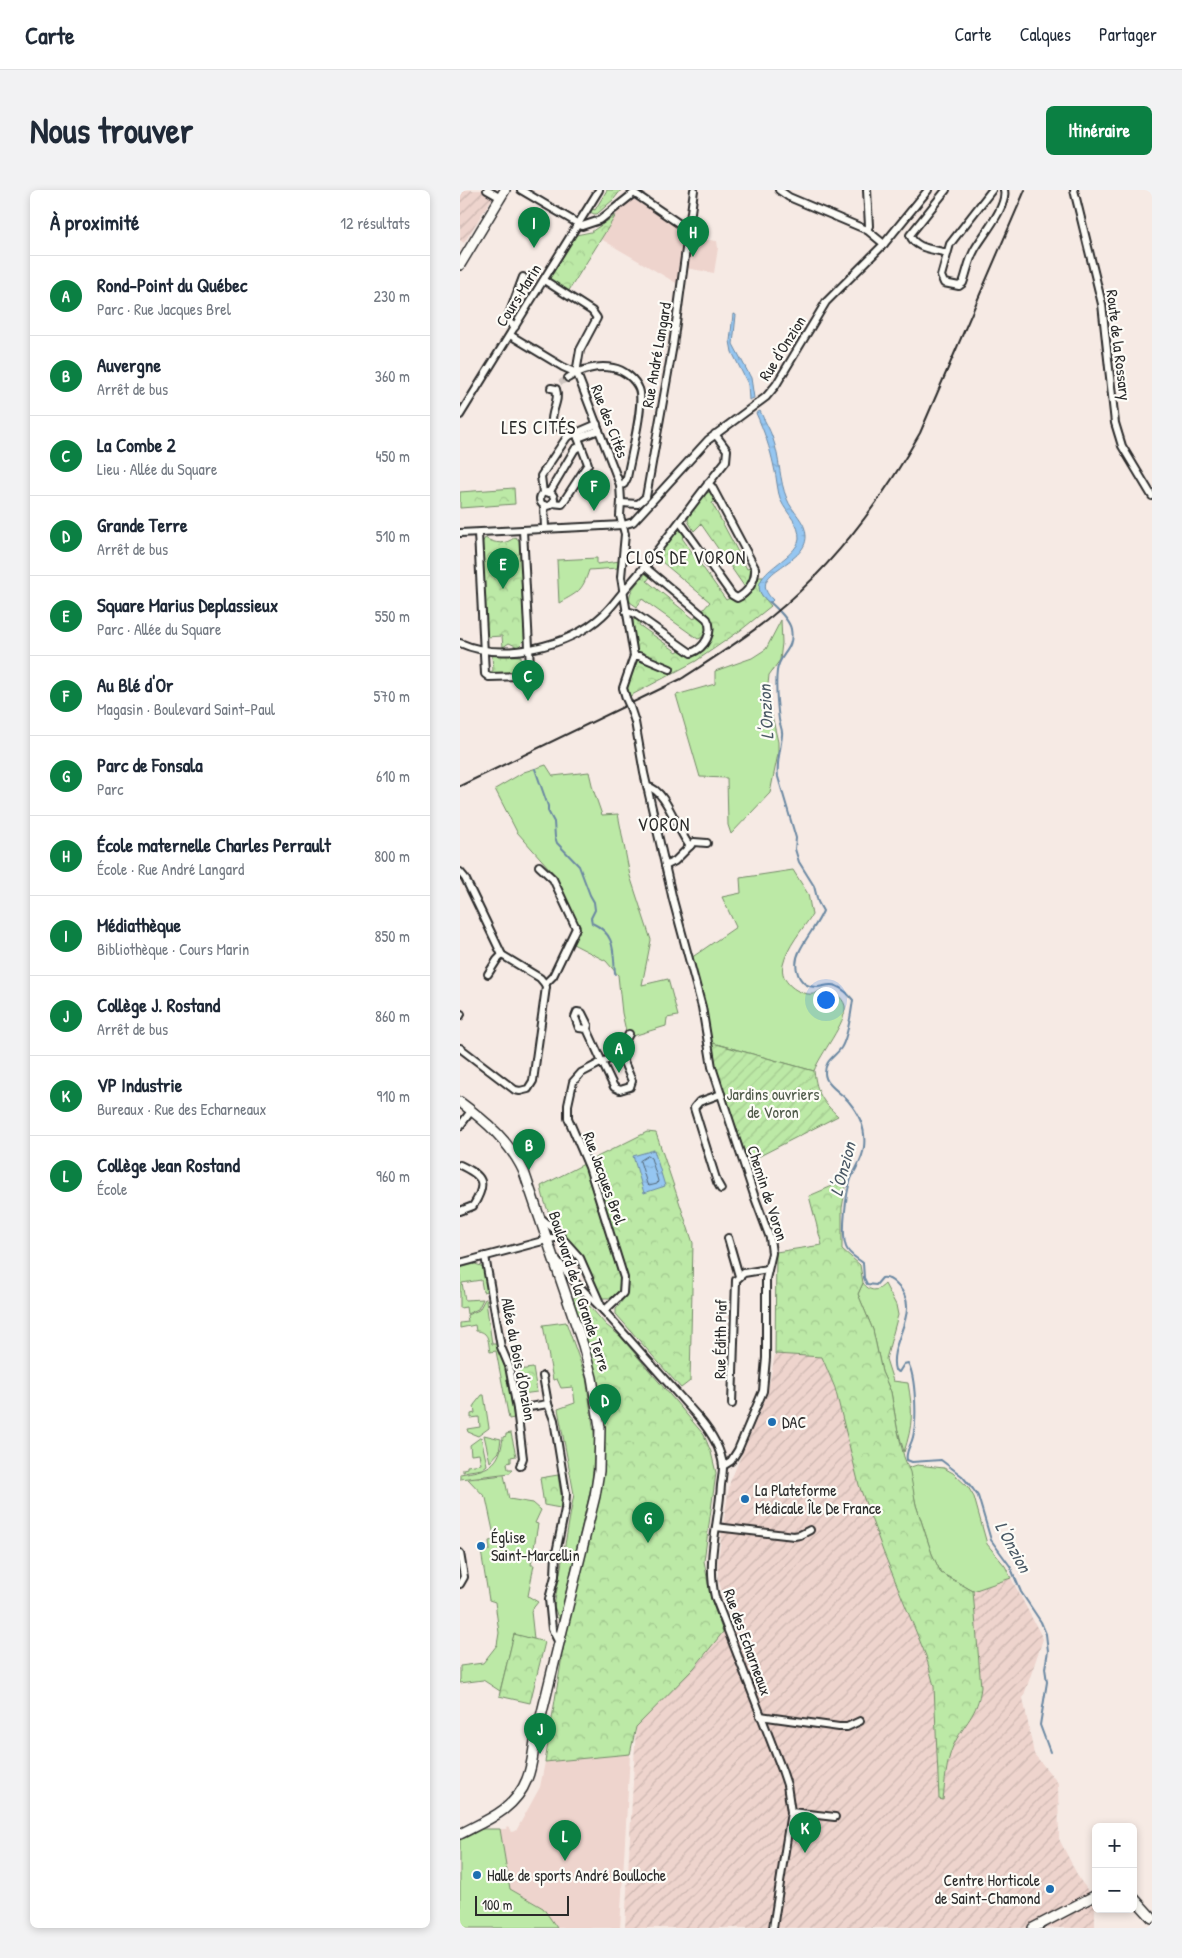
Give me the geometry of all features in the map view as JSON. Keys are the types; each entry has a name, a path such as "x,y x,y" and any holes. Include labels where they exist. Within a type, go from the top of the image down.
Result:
{"street":[{"path":"460,265 503,194 487,190"},
{"path":"521,190 578,224 585,226 600,220 630,194 634,193 688,229"},
{"name":"Cours Marin","path":"460,415 600,190"},
{"name":"Rue André Langard","path":"621,503 638,504 646,497 673,345 694,190"},
{"path":"779,190 791,193 867,230 884,244"},
{"path":"867,190 869,226 867,230"},
{"name":"Rue d'Onzion","path":"623,525 637,519 672,478 715,434 758,402 779,382 826,302 884,244 928,190"},
{"path":"946,190 910,235 912,240 920,246 947,253"},
{"path":"992,190 953,239 947,253 941,279 944,283 961,285 974,251 1002,204 1004,190"},
{"name":"Route de la Rossary","path":"1074,190 1102,304 1115,423 1122,446 1152,496"},
{"path":"515,327 510,323 508,317 523,277"},
{"path":"544,280 592,311 597,318 580,350 576,373"},
{"name":"Rue des Cités","path":"510,335 576,373 584,388 620,485 620,516 625,534 621,566 623,591 634,656"},
{"path":"568,378 576,373 597,367 615,368 631,377 639,389 640,402 627,478 624,484 620,485"},
{"path":"544,505 552,503 562,504 588,464 574,436 552,422 557,395 553,388 560,382"},
{"path":"552,503 553,497 546,493 541,476 554,457 574,436 598,427"},
{"path":"460,643 484,650 510,651 529,649 555,642 589,626 603,615 645,567 728,457 726,446 715,434"},
{"path":"544,528 544,505 540,500 580,446"},
{"path":"554,457 565,465"},
{"path":"680,522 732,595 737,598 743,595 754,578 755,568 712,486 708,483"},
{"path":"460,533 623,525"},
{"path":"478,533 485,674 490,677 521,676 526,674 530,667 523,530"},
{"path":"626,611 634,613 692,653 710,634 707,619 645,567"},
{"path":"634,656 640,656 670,670"},
{"name":"Chemin de Voron","path":"634,656 624,688 626,698 635,722 665,866 702,1007 712,1067 770,1238 772,1253 766,1279 764,1391 738,1450 731,1461 723,1466"},
{"path":"648,787 653,788 657,792 669,808 690,846"},
{"path":"665,866 675,861 696,842 707,843"},
{"path":"460,1048 515,1090 528,1089 533,1081 545,984 553,976 576,928 554,879 539,866"},
{"path":"461,872 502,955 540,978 545,984"},
{"path":"488,974 502,955"},
{"path":"586,1029 615,1089 623,1090 630,1086 632,1081 623,1060 617,1056 629,1034"},
{"name":"Rue Jacques Brel","path":"604,1311 619,1299 623,1293 624,1278 589,1167 569,1123 568,1112 571,1089 577,1076 585,1070 617,1056"},
{"path":"721,1094 699,1102 694,1108 721,1189"},
{"name":"Boulevard de la Grande Terre","path":"460,1102 497,1132 516,1155 524,1172 541,1218 592,1378 599,1414 600,1451 595,1496 529,1772 524,1786 516,1799 503,1811 460,1834"},
{"path":"460,1126 472,1111"},
{"path":"460,1165 478,1174 481,1178 482,1186 473,1206 460,1211"},
{"name":"Rue des Echarneaux","path":"541,1218 577,1254 584,1264 604,1311"},
{"path":"460,1263 560,1238"},
{"name":"Rue Édith Piaf","path":"728,1238 739,1276 735,1286 732,1404"},
{"name":"Rue des Echarneaux","path":"552,1252 564,1270 604,1311 707,1427 717,1446 723,1466 711,1568 713,1588 787,1785 791,1812 773,1928"},
{"name":"Allée du Bois d'Onzion","path":"486,1256 502,1347 509,1366 517,1409 523,1458 520,1466"},
{"path":"739,1276 752,1271 768,1269"},
{"path":"566,1296 570,1291 580,1288"},
{"path":"543,1376 548,1404 554,1420 566,1494 565,1509 556,1553 555,1576 549,1599 552,1629 560,1640"},
{"path":"517,1409 548,1404"},
{"path":"716,1527 794,1536 805,1534 810,1530"},
{"path":"460,1553 464,1577 460,1584"},
{"path":"760,1716 839,1727 847,1727 860,1722"},
{"path":"791,1812 835,1817"},
{"path":"1033,1928 1092,1897"},
{"path":"1137,1901 1152,1918"}],"shaded area":[{"path":"460,190 497,190 464,243 460,240"},
{"path":"633,199 680,228 685,241 678,284 601,239 622,205"},
{"path":"690,238 717,241 718,248 714,273 686,268"},
{"path":"775,1354 822,1357 835,1388 883,1551 926,1656 934,1686 939,1799 943,1799 948,1759 954,1744 979,1702 981,1687 973,1591 1011,1578 1043,1639 1023,1698 1034,1754 1058,1783 1059,1839 1080,1880 1092,1896 1092,1913 1095,1913 1095,1928 625,1928 636,1727 694,1668 723,1632 734,1629 718,1579 722,1531 730,1482 767,1395"},
{"path":"630,1754 620,1928 557,1928 543,1908 510,1889 500,1829 506,1829 507,1827 512,1832 516,1831 540,1787 545,1762"}],"green space":[{"path":"607,190 621,190 597,214 588,211 590,208 595,210"},
{"path":"616,215 568,292 549,280 576,235 591,232"},
{"path":"514,488 515,504 460,508 460,492"},
{"path":"709,492 717,500 712,503 747,569 752,567 751,578 744,586 701,524 694,531 688,521 695,505"},
{"path":"678,530 682,530 686,534 682,538 726,600 730,598 736,600 745,599 752,591 759,577 763,577 760,590 762,596 771,606 741,630 696,661 628,697 626,688 638,660 671,673 674,668 638,652 633,620 636,619 640,622 639,625 677,652 681,649 691,656 697,654 713,634 712,621 703,610 710,602 656,557"},
{"path":"515,537 520,541 526,639 518,647 509,643 503,647 502,636 486,637 482,543 485,538 500,543 512,540"},
{"path":"597,558 597,564 620,561 618,568 589,570 579,591 559,603 557,560"},
{"path":"646,573 650,577 647,581 694,619 697,615 703,621 706,629 701,638 698,639 642,599 637,607 630,602 632,590"},
{"path":"781,620 782,643 780,660 769,675 767,694 778,742 778,754 770,793 731,834 728,825 727,778 700,777 676,695 715,684 715,671 752,658 766,649"},
{"path":"492,655 521,656 521,668 527,668 522,673 489,675 488,672 493,671"},
{"path":"546,765 553,776 589,772 602,815 618,814 630,876 651,940 642,985 668,979 678,1016 667,1018 666,1026 633,1036 626,1031 618,975 606,961 573,944 578,934 578,923 556,876 517,832 495,789 524,772"},
{"path":"793,870 808,894 812,915 795,939 785,958 783,965 784,977 791,986 802,993 814,994 821,990 829,990 842,999 845,1006 842,1021 814,1071 709,1042 706,1011 691,958 736,927 722,897 741,893 740,878"},
{"name":"Jardins ouvriers de Voron","path":"709,1042 814,1071 821,1096 838,1116 748,1162 714,1063"},
{"path":"647,1132 656,1133 693,1243 690,1381 681,1388 616,1314 616,1309 627,1290 627,1276 591,1160"},
{"path":"584,1164 621,1281 619,1291 611,1298 602,1298 599,1295 588,1270 553,1220 541,1186"},
{"path":"849,1168 842,1208 842,1249 860,1265 863,1283 858,1294 873,1330 882,1372 891,1392 897,1427 904,1457 910,1472 916,1505 932,1554 941,1573 973,1591 981,1687 974,1712 953,1746 946,1773 943,1800 939,1799 934,1686 926,1656 883,1551 859,1485 835,1388 822,1357 775,1354 776,1252 822,1245 809,1196 837,1184"},
{"path":"475,1264 484,1267 490,1290 483,1292 481,1280 462,1283 465,1300 483,1299 478,1309 467,1314 466,1307 460,1308 460,1268"},
{"path":"863,1283 868,1288 874,1290 885,1284 896,1305 898,1315 886,1359 893,1381 908,1383 911,1418 904,1452 897,1427 891,1392 882,1372 873,1330 858,1294"},
{"path":"580,1295 606,1325 620,1336 704,1435 711,1452 716,1473 704,1561 711,1599 723,1632 694,1668 636,1727 630,1754 545,1762 564,1644 602,1485 605,1449 600,1400 573,1299 575,1296"},
{"path":"485,1299 491,1300 486,1301 492,1344 497,1344 506,1370 514,1418 509,1419 496,1351 490,1352 486,1335 476,1331 475,1325 460,1328 460,1323 468,1322 467,1315 479,1310"},
{"path":"566,1322 586,1378 595,1440 592,1481 559,1621 554,1606 574,1494 558,1409 575,1403 573,1387 561,1388 557,1379 553,1380 543,1325"},
{"path":"533,1368 537,1392 522,1394 518,1370"},
{"path":"484,1395 489,1428 478,1436 468,1432 467,1429 480,1427 479,1417 471,1418 471,1414 475,1413 474,1405"},
{"path":"511,1433 516,1456 511,1457 511,1462 507,1463 508,1469 513,1469 510,1473 460,1479 460,1474 478,1471 491,1465 499,1455 503,1437"},
{"path":"484,1435 501,1439 499,1452 490,1462"},
{"path":"481,1437 487,1465 482,1469 463,1472 463,1469 467,1468 467,1466 481,1464 479,1454 471,1455 470,1445"},
{"path":"917,1465 944,1468 953,1473 968,1487 974,1497 987,1544 1005,1566 1011,1578 973,1591 941,1573 932,1554 916,1505 908,1468"},
{"path":"504,1475 509,1499 533,1503 541,1510 535,1523 538,1524 531,1565 534,1565 528,1596 538,1602 531,1611 534,1639 514,1635 500,1691 483,1680 460,1683 460,1666 483,1663 497,1645 499,1633 495,1602 489,1600 481,1551 490,1550 489,1541 495,1540 486,1498 468,1479"},
{"path":"558,1475 562,1501 560,1508 544,1505 540,1478"},
{"path":"514,1634 545,1642 530,1703 499,1696"},
{"path":"478,1829 500,1829 510,1889 543,1908 557,1928 460,1928 460,1838"}],"water":[{"path":"733,314 736,315 733,344 751,378 754,398 749,400 748,384 732,352 730,341"},
{"path":"760,411 775,446 782,484 787,499 804,526 806,536 804,546 797,555 771,575 766,582 766,590 773,600 770,603 761,594 759,585 763,577 795,547 799,534 781,501 771,453 756,413"},
{"path":"654,1150 665,1186 644,1193 633,1156"}],"waterway":[{"name":"L'Onzion","path":"770,602 788,622 792,636 789,647 778,665 777,671 777,702 782,730 778,777 796,838 795,849 799,862 814,886 818,902 823,911 800,950 796,962 798,974 810,986 834,985 839,987 853,1000 846,1038 825,1069 828,1081 856,1112 864,1135 861,1160 851,1179 847,1193 844,1223 846,1247 851,1254 863,1263 864,1278 867,1284 876,1285 882,1278 890,1279 904,1294 907,1304 906,1315 894,1359 895,1370 899,1372 904,1364 908,1363 913,1378 914,1430 907,1460 912,1462 941,1460 962,1476 973,1489 978,1496 991,1540 1010,1566 1021,1592 1041,1622 1046,1634 1048,1651 1045,1668 1047,1682 1040,1725 1050,1752"},
{"path":"535,769 548,811 554,822 557,843 579,866 594,902 595,910 591,918 592,923 605,932 612,944 615,974"}],"tunnel":[{"path":"560,383 568,378"}],"railway":[{"path":"460,786 681,679 761,625 815,576 854,532 872,508 920,433 1025,190"}],"place":[{"name":"Médiathèque","path":"534,248"},
{"name":"École maternelle Charles Perrault","path":"693,257"},
{"name":"Au Blé d'Or","path":"594,511"},
{"name":"Square Marius Deplassieux","path":"503,589"},
{"name":"La Combe 2","path":"528,701"},
{"name":"Rond-Point du Québec","path":"619,1073"},
{"name":"Auvergne","path":"529,1170"},
{"name":"DAC","path":"772,1422"},
{"name":"Grande Terre","path":"605,1425"},
{"name":"La Plateforme Médicale Île De France","path":"745,1499"},
{"name":"Parc de Fonsala","path":"648,1543"},
{"name":"Église Saint-Marcellin","path":"481,1546"},
{"name":"Collège J. Rostand","path":"540,1754"},
{"name":"VP Industrie","path":"805,1853"},
{"name":"Collège Jean Rostand","path":"565,1861"},
{"name":"Halle de sports André Boulloche","path":"477,1875"},
{"name":"Centre Horticole de Saint-Chamond","path":"1050,1889"}],"district":[{"name":"LES CITÉS","path":"539,428"},
{"name":"CLOS DE VORON","path":"686,558"},
{"name":"VORON","path":"664,825"}]}
